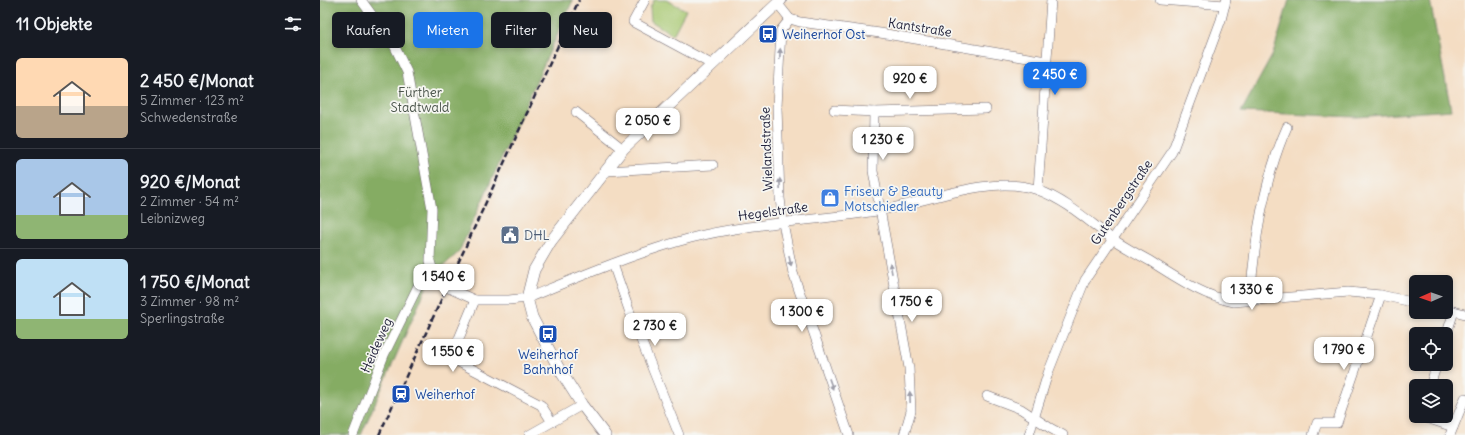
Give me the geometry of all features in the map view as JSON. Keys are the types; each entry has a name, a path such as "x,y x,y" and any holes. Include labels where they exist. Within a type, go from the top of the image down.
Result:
{"street":[{"path":"361,0 394,45 407,72 432,209 430,261 432,273 436,281 475,300 452,355 453,360 541,405 552,422"},
{"path":"645,0 633,22 713,65"},
{"path":"1038,190 1051,0"},
{"path":"1160,0 1225,3"},
{"path":"605,435 582,405 558,367 532,317 527,298 534,270 551,241 624,149 779,2 790,19"},
{"name":"Gutenbergstraße","path":"1030,435 1048,373 1085,280 1112,238 1172,152 1218,27 1225,3"},
{"name":"Kantstraße","path":"790,19 800,22 880,33 1046,61"},
{"name":"Wielandstraße","path":"790,19 781,30 777,107 780,198 793,273 850,435"},
{"path":"834,110 874,112 986,109"},
{"path":"576,112 624,149"},
{"path":"874,112 873,171 909,368 911,411 904,435"},
{"path":"1250,301 1253,266 1262,212 1276,151 1287,127"},
{"path":"606,171 713,165"},
{"name":"Hegelstraße","path":"475,300 509,300 527,298 613,264 692,238 784,223 880,210 981,186 1002,184 1038,190 1072,207 1112,238 1210,296 1234,302 1348,292 1381,295 1409,301"},
{"path":"613,264 629,310 680,435"},
{"name":"Heideweg","path":"353,435 384,355 422,280 432,273"},
{"path":"1313,435 1316,423 1338,422 1381,295"},
{"path":"1453,311 1465,314"},
{"path":"987,396 1021,409 1064,435"},
{"path":"1435,423 1451,431 1465,398"},
{"path":"529,435 582,405"}],"green space":[{"name":"Fürther Stadtwald","path":"320,0 573,0 568,12 559,12 559,31 459,252 431,277 361,435 320,435"},
{"path":"654,0 666,0 686,10 673,35 651,21 650,8"},
{"path":"1289,0 1430,0 1451,110 1356,117 1241,112 1273,54"}],"railway":[{"path":"379,435 579,0"}],"place":[{"name":"Weiherhof Ost","path":"768,34"},
{"name":"Friseur & Beauty Motschiedler","path":"830,198"},
{"name":"DHL","path":"510,235"},
{"name":"Weiherhof Bahnhof","path":"548,334"},
{"name":"Weiherhof","path":"401,394"}]}
